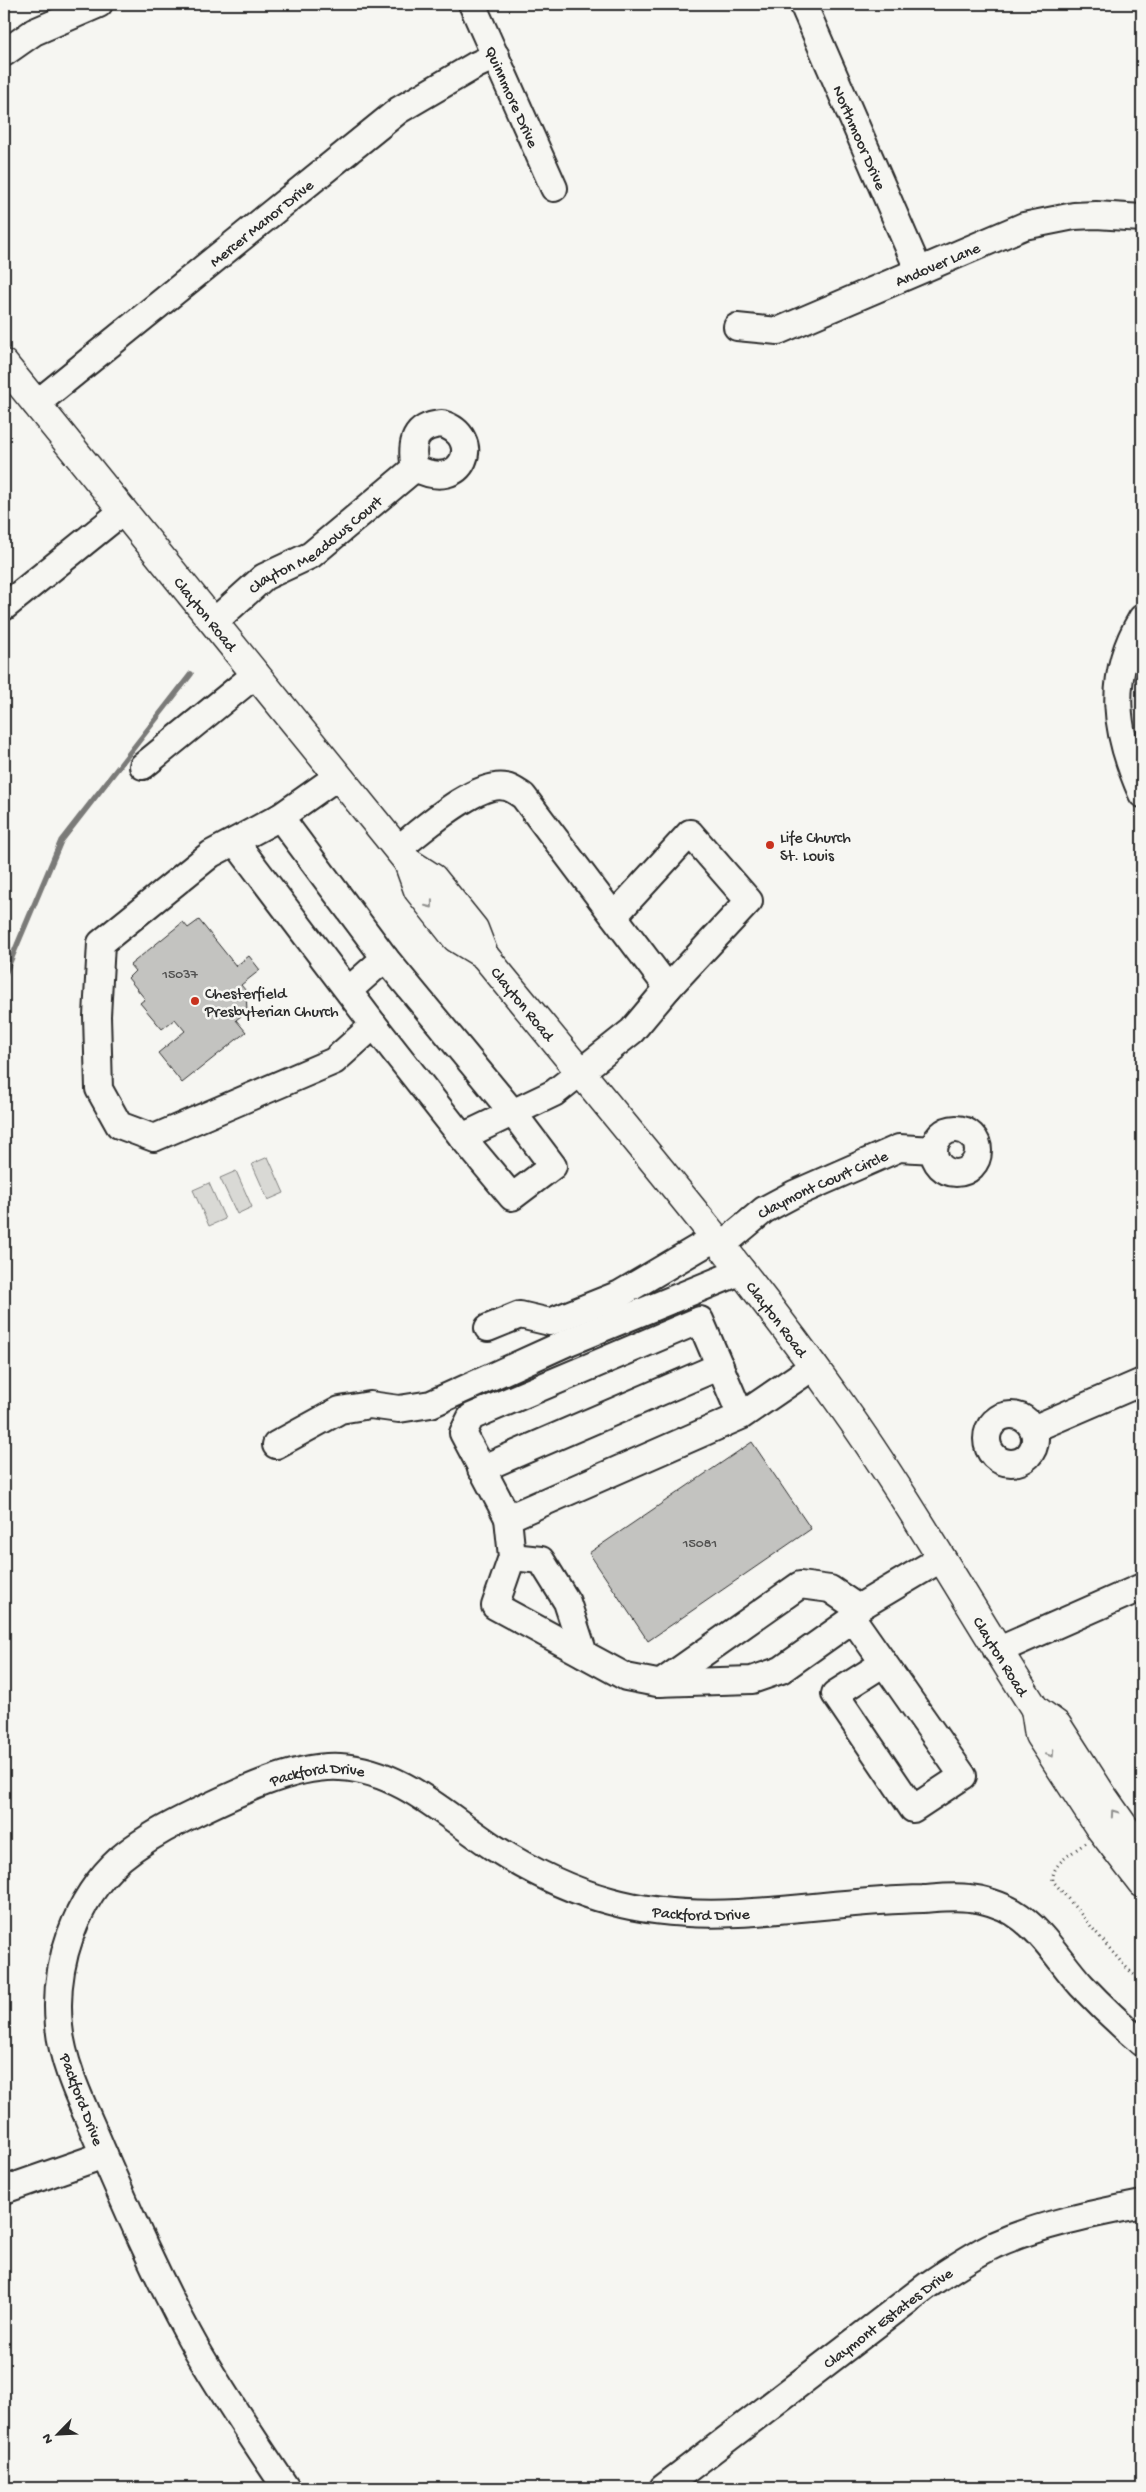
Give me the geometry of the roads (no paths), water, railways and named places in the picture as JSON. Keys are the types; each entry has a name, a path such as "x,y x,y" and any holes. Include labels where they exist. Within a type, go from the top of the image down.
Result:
{"main road":[{"name":"Clayton Road","path":"4,364 403,856 433,878 474,928 484,955 742,1271 814,1366 850,1417 942,1558 1034,1709 1040,1736 1099,1827 1142,1883"},
{"name":"Clayton Road","path":"1034,1709 1057,1725 1102,1795 1142,1852"}],"street":[{"path":"4,53 34,32 99,4"},
{"name":"Quinnmore Drive","path":"472,4 554,188"},
{"name":"Northmoor Drive","path":"803,4 918,269"},
{"name":"Mercer Manor Drive","path":"36,404 386,120 476,64 496,56"},
{"name":"Andover Lane","path":"737,327 778,331 918,269 1024,226 1049,219 1096,215 1142,218"},
{"name":"Clayton Meadows Court","path":"214,622 264,577 311,555 415,468"},
{"path":"4,607 123,511"},
{"path":"1142,618 1131,637 1121,669 1116,708 1121,737 1142,794"},
{"path":"143,766 256,674"},
{"path":"338,776 280,817 211,854 101,943 97,1016 99,1089 119,1125 154,1138 334,1061 374,1025"},
{"path":"403,856 451,808 486,788 506,787 523,796 668,988"},
{"path":"236,842 374,1025 512,1197 553,1166 513,1113 385,958 280,817"},
{"path":"462,1137 554,1093 632,1032 668,988 749,901 690,833 614,916"},
{"path":"349,990 385,958"},
{"name":"Claymont Court Circle","path":"488,1328 520,1315 550,1322 612,1298 718,1242 764,1210 794,1194 899,1148 934,1150"},
{"path":"276,1445 340,1410 370,1405 399,1409 430,1404 566,1343 742,1271"},
{"path":"741,1416 700,1320 594,1363 471,1417 463,1433 508,1518 512,1556 496,1606 626,1677 662,1683 752,1680 781,1670 856,1614 942,1558"},
{"path":"481,1469 720,1366"},
{"path":"508,1518 741,1416 814,1366"},
{"path":"1033,1429 1142,1382"},
{"path":"512,1556 541,1560 567,1602 584,1654"},
{"path":"662,1683 800,1585 830,1588 856,1614 884,1663 963,1776 913,1809 835,1694 884,1663"},
{"path":"997,1651 1142,1587"},
{"name":"Packford Drive","path":"286,2488 231,2405 195,2345 140,2235 78,2093 59,2028 58,1985 63,1954 76,1921 93,1892 118,1861 154,1834 206,1808 296,1771 336,1766 366,1770 400,1784 453,1817 493,1847 536,1871 569,1887 611,1901 663,1912 737,1913 896,1899 970,1898 990,1903 1013,1912 1043,1936 1080,1984 1142,2043"},
{"path":"4,2190 104,2155"},
{"name":"Claymont Estates Drive","path":"663,2488 928,2285 962,2263 994,2246 1035,2229 1078,2217 1142,2204"}],"waterway":[{"path":"4,976 61,841 191,674"}],"place":[{"name":"Life Church St. Louis","path":"770,845"},
{"name":"Chesterfield Presbyterian Church","path":"195,1001"}]}
